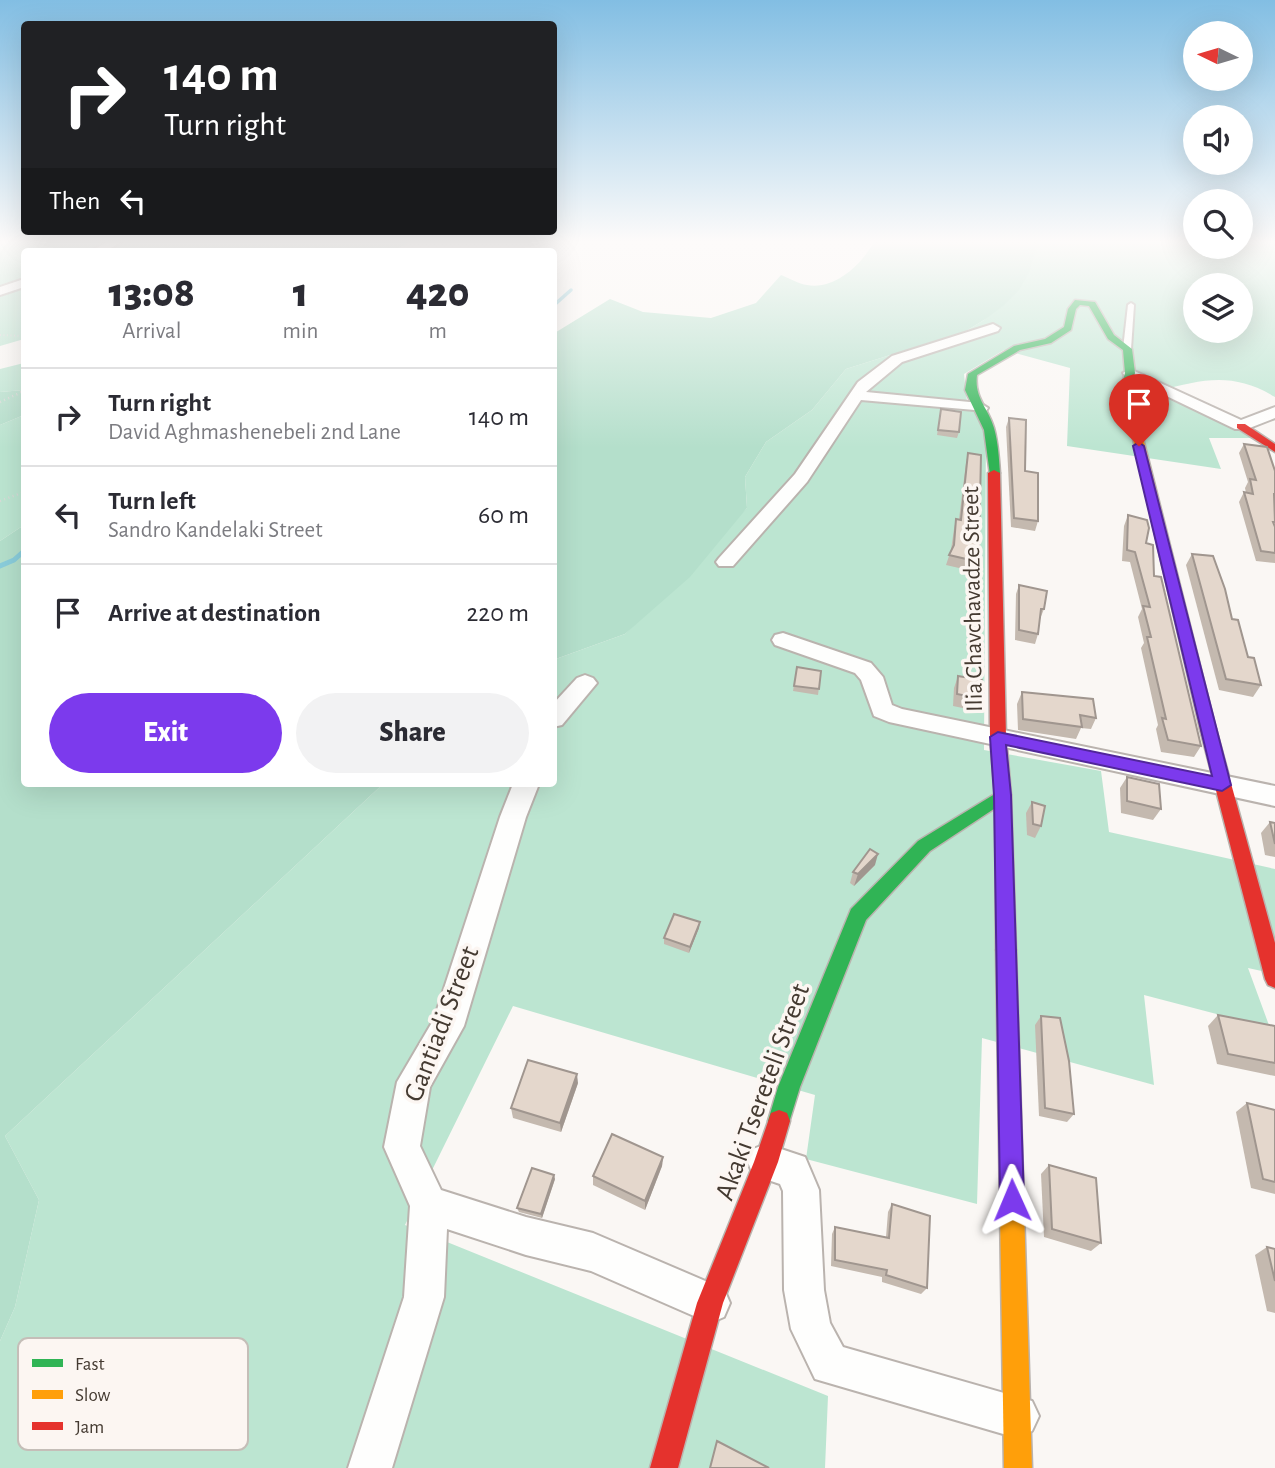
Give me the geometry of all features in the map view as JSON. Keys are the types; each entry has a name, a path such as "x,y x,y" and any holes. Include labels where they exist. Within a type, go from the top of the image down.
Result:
{"street":[{"name":"Ilia Chavchavadze Street","path":"1018,1468 1003,795 998,737 993,435 986,416 970,390 973,374 1017,348 1048,341 1068,328 1072,311"},
{"name":"Ilia Chavchavadze Street","path":"1097,311 1111,337 1127,349"},
{"path":"726,562 801,478 863,385 897,359 993,328"},
{"path":"1127,349 1130,373 1127,383 1139,446 1222,785 1275,979"},
{"path":"1130,373 1241,426 1275,449"},
{"path":"855,395 980,408"},
{"path":"1241,426 1275,412"},
{"path":"783,640 863,668 872,677 878,702 883,710 890,713 1275,796"},
{"path":"557,714 585,683"},
{"name":"Gantiadi Street","path":"370,1468 424,1297 429,1205 402,1147 414,1082 448,1026 525,787"},
{"name":"Akaki Tsereteli Street","path":"664,1468 710,1303 766,1162 789,1087 858,915 924,846 1003,795"},
{"path":"766,1162 792,1170 801,1190 804,1290 811,1329 830,1364 1017,1416"},
{"path":"429,1205 526,1236 593,1252 710,1303"}],"lane":[{"path":"1127,349 1130,311"}],"path":[{"path":"0,335 21,336"},
{"path":"0,402 21,392"},
{"path":"0,501 21,493"}],"green space":[{"path":"0,311 21,311 21,340 0,346"},
{"path":"591,311 639,311 711,318 733,311 997,311 966,331 846,369 812,410 766,442 745,477 747,508 690,577 625,634 557,659 557,332"},
{"path":"991,311 1183,311 1183,343 1253,343 1253,311 1275,311 1275,397 1245,384 1218,380 1190,383 1159,391 1253,438 1209,438 1221,469 1067,446 1070,368 1004,350 964,374 967,402 986,429 984,750 1101,771 1109,832 1275,869 1275,974 1248,968 1270,1028 1144,995 1154,1085 982,1038 977,1204 806,1159 815,1095 513,1006 405,1225 828,1396 825,1468 0,1468 0,1341 15,1307 39,1200 5,1136 380,787 557,787 557,659 625,634 747,508 745,477 766,442 812,410 846,369 966,331 984,320"},
{"path":"21,364 21,390 0,392 0,369"},
{"path":"21,390 21,416 0,425 0,392"},
{"path":"21,416 21,527 0,541 0,425"},
{"path":"21,527 21,787 380,787 5,1136 39,1200 15,1307 0,1341 0,541"}],"building":[{"path":"941,409 961,412 959,432 938,430"},
{"path":"1009,418 1026,420 1025,471 1038,473 1038,521 1014,518"},
{"path":"1244,444 1267,447 1275,471 1275,553 1261,551 1244,492 1253,494 1250,479 1256,480"},
{"path":"968,453 981,455 979,549 975,561 949,555 954,545 956,519 961,520"},
{"path":"1128,515 1147,520 1149,528 1146,543 1153,545 1154,576 1161,577 1201,746 1168,740 1162,718 1166,719 1147,637 1151,637 1143,606 1150,607 1135,552 1127,550"},
{"path":"1192,554 1213,556 1232,619 1238,620 1248,657 1254,658 1261,685 1226,679"},
{"path":"1019,585 1047,591 1044,609 1041,609 1038,634 1019,630"},
{"path":"797,667 821,671 819,689 794,686"},
{"path":"958,676 982,680 982,699 957,694"},
{"path":"1022,692 1093,699 1096,718 1080,715 1082,727 1023,719"},
{"path":"1127,777 1159,784 1161,809 1127,801"},
{"path":"1032,802 1045,806 1041,826 1033,824"},
{"path":"1270,822 1275,823 1275,844"},
{"path":"870,849 878,854 858,874 853,872"},
{"path":"674,914 700,922 690,947 664,938"},
{"path":"1218,1015 1275,1026 1275,1063 1228,1054"},
{"path":"1041,1016 1060,1018 1069,1061 1074,1114 1045,1108"},
{"path":"528,1060 577,1074 560,1123 511,1108"},
{"path":"1247,1103 1275,1110 1275,1182 1263,1179"},
{"path":"612,1134 663,1157 645,1201 593,1176"},
{"path":"1049,1165 1096,1178 1101,1243 1052,1229"},
{"path":"532,1168 554,1175 541,1214 517,1208"},
{"path":"892,1204 930,1216 927,1288 886,1275 887,1270 835,1260 835,1227 889,1238"},
{"path":"1267,1247 1275,1249 1275,1281"},
{"path":"717,1441 769,1468 710,1468"}],"waterway":[{"path":"0,566 21,554"}],"traffic: fast":[{"path":"994,473 990,430 970,390 973,374 1017,348 1048,341 1068,328 1072,311"},
{"path":"1096,311 1111,337 1127,349 1130,373 1127,384 1135,426"},
{"path":"779,1121 789,1087 858,915 924,846 1003,795"}],"traffic: slow":[{"path":"1135,426 1208,729"},
{"path":"1006,950 1018,1468"}],"traffic: jam":[{"path":"1241,426 1275,449"},
{"path":"994,473 998,737 1003,795 1006,950"},
{"path":"1208,729 1275,979"},
{"path":"664,1468 710,1303 766,1162 779,1121"}],"route":[{"path":"1012,1200 1003,795 998,737 1222,785 1139,446"}]}
